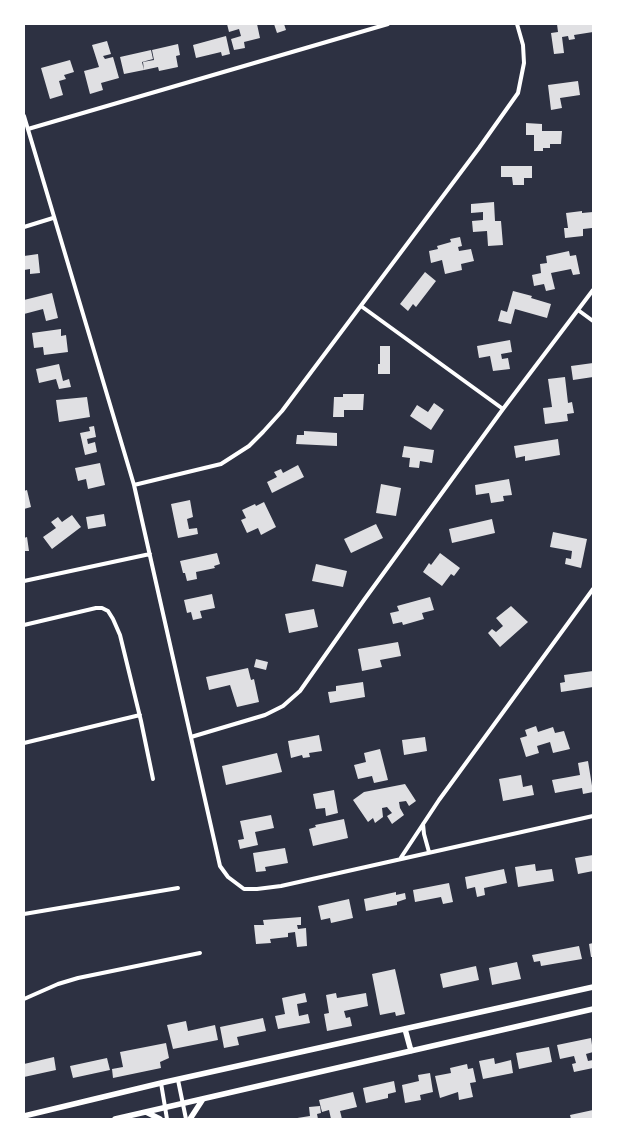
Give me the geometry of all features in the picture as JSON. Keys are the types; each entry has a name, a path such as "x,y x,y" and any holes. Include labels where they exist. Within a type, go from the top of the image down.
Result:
{"street":[{"path":"28,129 388,24"},
{"path":"134,485 221,464 249,446 282,411 518,93 524,62 523,45 517,24"},
{"path":"24,116 53,218 134,485 220,866 228,877 244,889 281,886 593,816"},
{"path":"24,227 53,218"},
{"path":"191,737 265,715 283,706 300,691 364,600 503,409 593,290"},
{"path":"361,306 503,409"},
{"path":"578,310 593,322"},
{"path":"24,581 150,554"},
{"path":"400,859 423,824 593,589"},
{"path":"24,625 96,608 102,608 108,611 120,635 140,714 152,779"},
{"path":"24,743 140,714"},
{"path":"423,824 429,852"},
{"path":"24,914 178,888"},
{"path":"24,999 58,984 78,978 200,953"},
{"path":"24,1116 161,1083 593,986"},
{"path":"115,1119 593,1009"},
{"path":"405,1029 411,1051"},
{"path":"178,1080 186,1119"},
{"path":"161,1083 167,1119"},
{"path":"190,1119 204,1099"},
{"path":"146,1112 160,1119"}],"building":[{"path":"227,24 257,24 260,38 244,42 245,48 234,50 231,39 241,36 239,29 229,32"},
{"path":"274,24 284,24 286,30 277,33"},
{"path":"557,24 592,24 593,32 574,35 575,39 569,40 568,36 562,37 564,53 554,54 551,33 558,32"},
{"path":"226,36 230,54 222,56 221,52 196,58 193,45"},
{"path":"107,41 111,54 103,56 105,59 113,57 119,78 101,83 103,90 90,94 84,71 99,67 92,45"},
{"path":"178,44 180,55 176,56 178,67 159,71 158,67 144,70 143,62 154,60 152,50"},
{"path":"151,50 153,59 142,62 144,70 124,74 120,57"},
{"path":"70,60 74,72 64,75 66,79 59,81 63,95 50,99 41,68"},
{"path":"578,81 580,95 560,98 562,108 551,110 548,85"},
{"path":"526,123 542,124 542,131 562,131 561,144 550,144 550,148 543,148 543,151 534,151 534,135 526,135"},
{"path":"501,166 532,166 532,178 524,178 524,185 513,185 512,177 501,177"},
{"path":"494,202 495,221 501,221 503,245 488,246 487,231 473,232 472,221 483,220 483,212 471,213 471,204"},
{"path":"582,211 582,213 593,212 592,228 583,229 583,236 565,238 564,228 568,228 566,213"},
{"path":"460,237 462,246 458,247 459,251 471,249 474,261 461,264 462,270 445,274 442,260 431,263 429,251 438,249 437,246 451,242 450,239"},
{"path":"569,251 570,256 576,255 580,274 573,275 571,269 551,273 555,289 546,291 544,284 534,286 532,275 541,273 540,264 547,263 546,256"},
{"path":"38,254 40,273 30,274 30,269 24,270 24,256"},
{"path":"425,272 436,281 416,307 413,304 408,311 400,304"},
{"path":"513,291 532,296 531,298 551,304 547,318 515,309 511,324 498,321 501,310 507,312"},
{"path":"52,293 58,318 46,321 43,309 24,314 24,300"},
{"path":"61,329 61,336 66,335 68,352 44,355 43,347 34,348 32,333"},
{"path":"510,340 512,352 501,354 502,359 508,358 510,369 493,371 490,356 479,358 477,346"},
{"path":"380,346 390,346 390,374 378,374 378,364 380,364"},
{"path":"593,363 593,377 573,380 571,366"},
{"path":"59,364 63,381 69,379 71,387 59,389 56,379 39,383 36,369"},
{"path":"565,377 568,403 572,402 574,413 567,414 568,421 545,424 543,408 552,407 548,379"},
{"path":"343,394 364,394 363,410 344,410 344,417 333,417 334,397 343,397"},
{"path":"87,397 90,417 59,422 56,400"},
{"path":"434,403 444,410 431,430 410,416 417,405 428,412"},
{"path":"94,426 96,437 87,439 88,444 95,442 97,452 85,455 80,433 90,431 89,427"},
{"path":"304,431 337,433 337,446 296,444 297,435 304,435"},
{"path":"558,439 560,455 525,461 525,456 516,458 514,446"},
{"path":"404,446 434,450 432,463 420,461 419,468 409,467 410,458 402,457"},
{"path":"100,463 105,485 88,489 86,479 78,481 75,468"},
{"path":"298,465 304,477 272,493 267,482 277,477 274,472 281,469 283,473"},
{"path":"509,479 512,495 503,496 504,501 491,503 489,493 476,495 475,485"},
{"path":"381,484 401,488 396,516 376,513"},
{"path":"27,490 31,507 24,509 24,491"},
{"path":"190,500 193,517 187,519 189,529 197,528 198,534 178,538 171,504"},
{"path":"264,502 276,527 261,535 258,528 247,533 241,520 246,518 242,510"},
{"path":"104,514 106,526 88,529 86,517"},
{"path":"72,515 81,527 52,549 43,537 56,528 51,522 58,517 62,522"},
{"path":"492,519 495,533 452,543 449,529"},
{"path":"376,524 383,538 351,553 344,539"},
{"path":"553,532 587,539 581,568 565,564 566,558 571,559 572,551 550,547"},
{"path":"27,537 29,551 24,551 24,538"},
{"path":"217,553 220,564 214,566 215,568 196,572 197,579 187,581 180,561"},
{"path":"440,553 460,568 454,576 451,574 442,586 423,572 429,563 431,565"},
{"path":"316,564 347,571 343,587 312,581"},
{"path":"212,594 215,608 200,611 202,618 193,620 191,612 187,613 184,600"},
{"path":"430,597 434,610 422,613 424,619 403,625 402,622 393,624 390,613 399,611 397,606"},
{"path":"511,606 528,622 500,647 488,633 492,629 496,632 503,626 496,618"},
{"path":"314,609 318,627 289,633 285,614"},
{"path":"398,642 401,656 380,660 382,667 362,671 358,649"},
{"path":"256,659 268,662 266,670 254,667"},
{"path":"248,668 251,680 254,679 259,702 237,707 230,685 209,690 206,677"},
{"path":"593,671 593,687 561,692 560,683 565,682 564,675"},
{"path":"363,682 365,697 330,703 328,692 336,691 336,686"},
{"path":"536,726 538,732 553,727 555,733 564,731 570,749 553,753 550,742 537,746 539,753 526,757 520,738 527,736 525,730"},
{"path":"319,735 322,751 309,753 310,757 303,758 302,755 291,758 288,741"},
{"path":"425,737 427,751 404,755 402,740"},
{"path":"380,749 388,780 374,783 372,776 358,779 354,765 366,762 364,753"},
{"path":"277,753 282,772 226,785 222,766"},
{"path":"588,761 593,792 583,794 582,788 555,793 552,780 580,775 578,763"},
{"path":"521,775 523,787 532,785 534,795 503,801 499,779"},
{"path":"405,784 416,801 409,806 406,801 399,802 400,808 404,815 392,824 387,816 392,813 387,807 382,808 383,817 375,823 373,818 368,822 353,800 364,792"},
{"path":"334,790 338,813 326,816 325,808 316,809 313,794"},
{"path":"271,815 274,828 255,832 258,845 240,849 238,840 244,839 240,821"},
{"path":"344,819 348,838 313,846 309,829 316,827 315,825"},
{"path":"285,848 288,863 265,867 266,871 256,872 253,853"},
{"path":"593,855 593,871 578,874 575,858"},
{"path":"535,864 536,871 552,869 554,881 518,887 515,867"},
{"path":"504,869 507,883 484,888 485,895 477,897 475,887 467,889 465,877"},
{"path":"449,883 453,902 443,904 441,897 415,902 413,890"},
{"path":"396,892 396,895 405,893 406,899 397,902 397,905 366,911 364,899"},
{"path":"349,899 353,918 331,923 330,918 321,920 318,906"},
{"path":"301,917 301,925 297,925 298,929 306,928 307,946 297,947 295,932 288,933 288,937 270,939 271,943 256,944 254,925 264,925 263,920"},
{"path":"593,943 593,957 591,957 589,944"},
{"path":"579,946 582,959 541,966 540,961 534,962 532,955"},
{"path":"517,962 521,979 492,985 489,968"},
{"path":"476,966 479,980 443,988 440,974"},
{"path":"395,969 405,1014 396,1016 395,1012 380,1015 372,974"},
{"path":"305,993 307,1002 297,1004 299,1016 308,1014 310,1023 278,1029 275,1016 285,1014 282,998"},
{"path":"336,993 337,998 366,993 368,1006 344,1011 346,1018 350,1017 352,1026 327,1031 324,1014 329,1013 326,995"},
{"path":"263,1018 266,1031 237,1037 239,1045 224,1048 220,1027"},
{"path":"186,1021 188,1031 215,1025 218,1040 173,1049 167,1025"},
{"path":"591,1038 593,1052 586,1054 588,1061 593,1060 593,1068 574,1072 572,1064 576,1063 574,1056 560,1059 557,1045"},
{"path":"166,1043 169,1058 160,1062 161,1068 113,1078 112,1069 123,1067 120,1052"},
{"path":"549,1047 552,1062 519,1069 516,1053"},
{"path":"54,1057 56,1070 24,1077 24,1064"},
{"path":"107,1058 110,1070 73,1078 70,1066"},
{"path":"494,1058 495,1064 511,1060 513,1073 483,1079 479,1061"},
{"path":"467,1064 468,1069 473,1068 476,1082 470,1083 473,1097 459,1100 458,1092 440,1098 435,1076 451,1073 450,1068"},
{"path":"430,1073 433,1092 420,1095 421,1100 405,1103 402,1085 419,1081 418,1075"},
{"path":"394,1081 396,1092 388,1094 388,1098 366,1103 363,1088"},
{"path":"353,1092 357,1107 340,1111 342,1119 331,1119 329,1110 322,1112 319,1100"},
{"path":"320,1106 321,1113 317,1114 318,1119 291,1119 310,1116 309,1107"},
{"path":"593,1110 593,1119 571,1119 570,1115"}]}
